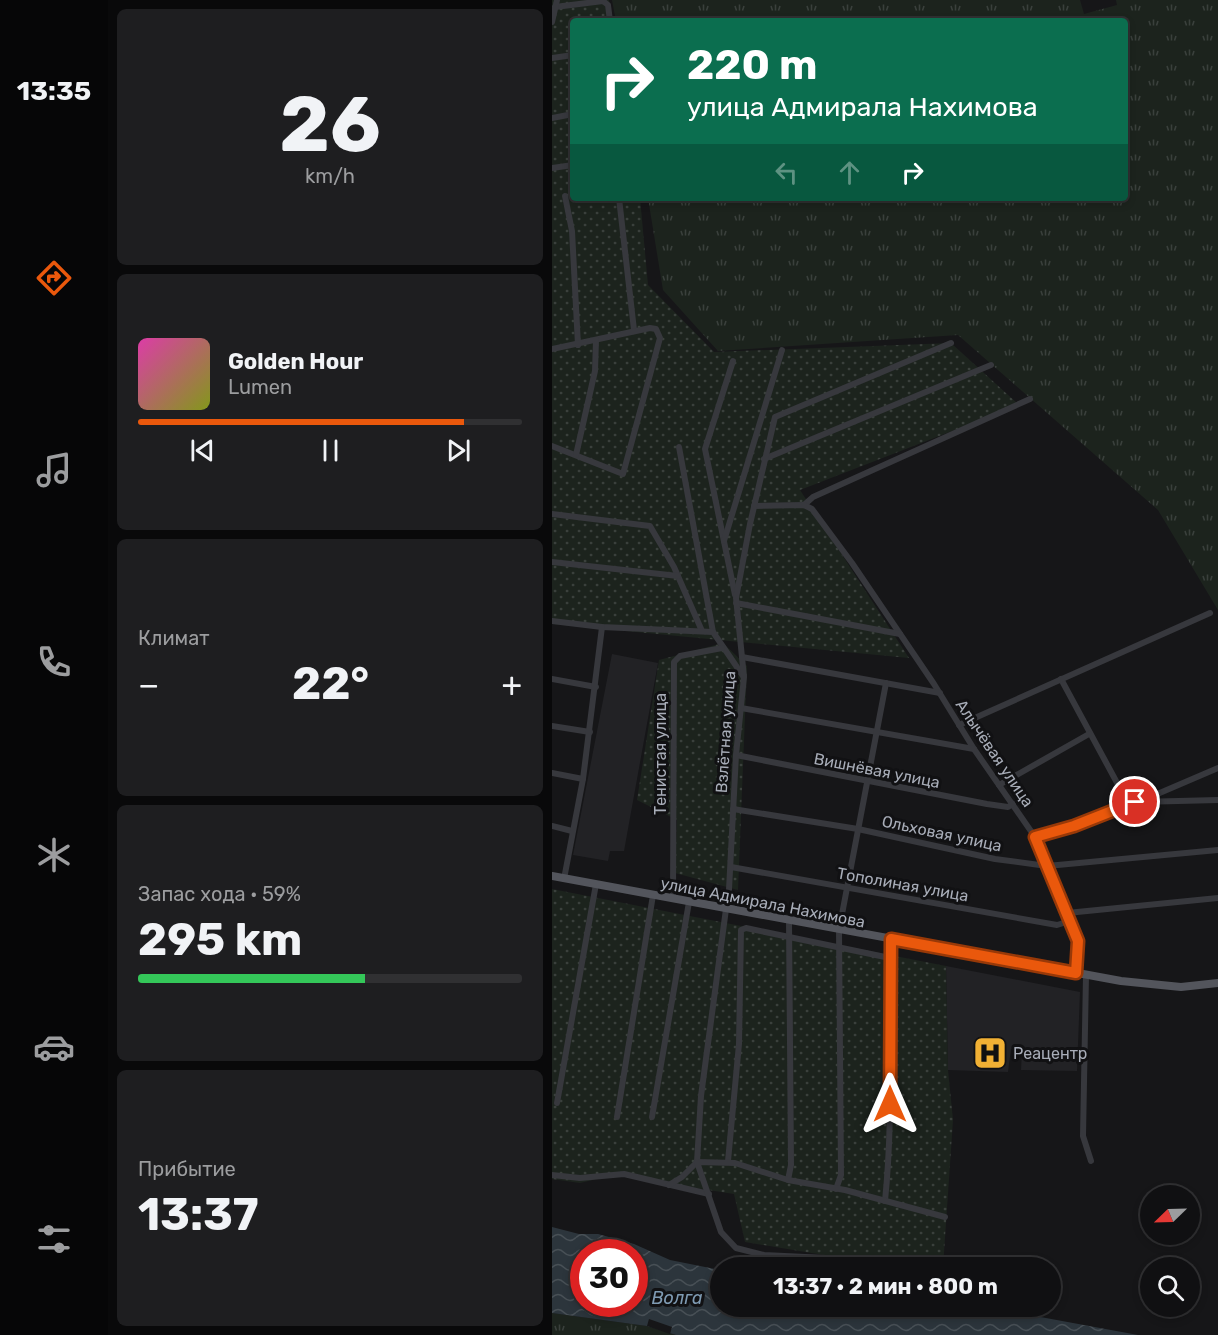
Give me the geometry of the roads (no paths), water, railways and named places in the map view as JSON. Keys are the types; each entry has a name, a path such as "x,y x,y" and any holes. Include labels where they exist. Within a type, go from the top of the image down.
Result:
{"main road":[{"name":"улица Адмирала Нахимова","path":"552,876 1121,981 1181,987 1218,983"}],"street":[{"path":"552,22 556,4 605,2 609,18"},
{"path":"552,58 570,55"},
{"path":"552,118 570,115"},
{"path":"552,168 570,165"},
{"path":"565,196 572,231 578,345"},
{"path":"620,201 634,330"},
{"path":"552,349 578,345 634,330 656,329 660,338 623,474 552,446"},
{"path":"576,455 595,371 596,340"},
{"name":"Взлётная улица","path":"697,1162 701,1096 727,909 736,755 744,677 736,601 754,506 775,417 951,343"},
{"path":"724,542 782,350"},
{"path":"733,361 705,448 736,601 900,634"},
{"path":"764,459 991,364"},
{"path":"754,506 804,506 813,497 1030,399"},
{"path":"679,447 713,632 744,677"},
{"name":"Алычёвая улица","path":"804,506 814,511 900,634 974,749 1035,837 1078,941 1076,973"},
{"path":"552,513 650,526 678,576 702,631"},
{"path":"552,562 678,576"},
{"path":"959,725 1210,613"},
{"path":"552,621 602,627 713,632"},
{"path":"564,879 597,687 602,627"},
{"name":"Тенистая улица","path":"673,899 674,663 680,656 722,648"},
{"path":"742,657 940,693"},
{"path":"552,679 597,687"},
{"path":"1061,680 1089,734 1132,804"},
{"path":"836,1189 841,1175 839,930 886,683"},
{"path":"741,708 877,730 974,749"},
{"path":"552,726 590,732"},
{"path":"999,785 1089,734"},
{"name":"Вишнёвая улица","path":"736,755 987,804 1008,807 1012,804"},
{"path":"1035,837 1074,826 1218,768"},
{"path":"552,773 583,779"},
{"path":"1132,804 1218,800"},
{"name":"Ольховая улица","path":"733,809 858,829 995,859 1047,866 1218,850"},
{"path":"552,826 572,831"},
{"name":"Тополиная улица","path":"730,867 1057,925 1070,921"},
{"path":"557,1103 596,884"},
{"path":"617,1117 653,895"},
{"path":"1067,913 1218,898"},
{"path":"651,1117 689,902"},
{"path":"788,1180 791,1165 789,921"},
{"path":"728,1161 739,1044 739,933 746,928 890,958"},
{"path":"885,1201 891,1143 891,939"},
{"path":"1086,975 1083,1136 1091,1161"},
{"path":"669,1185 682,1177 697,1162 728,1161 788,1180 836,1189 945,1217"},
{"path":"697,1162 725,1238 742,1252 812,1257"},
{"path":"552,1175 580,1178 624,1174 709,1194"}],"water":[{"name":"Волга","path":"552,1227 579,1234 598,1234 616,1239 570,1239 570,1315 552,1313"},
{"name":"Волга","path":"648,1250 670,1260 710,1268 710,1317 1040,1317 1138,1335 676,1335 647,1326 581,1317 648,1317"}],"place":[{"name":"Реацентр","path":"990,1053"}]}
